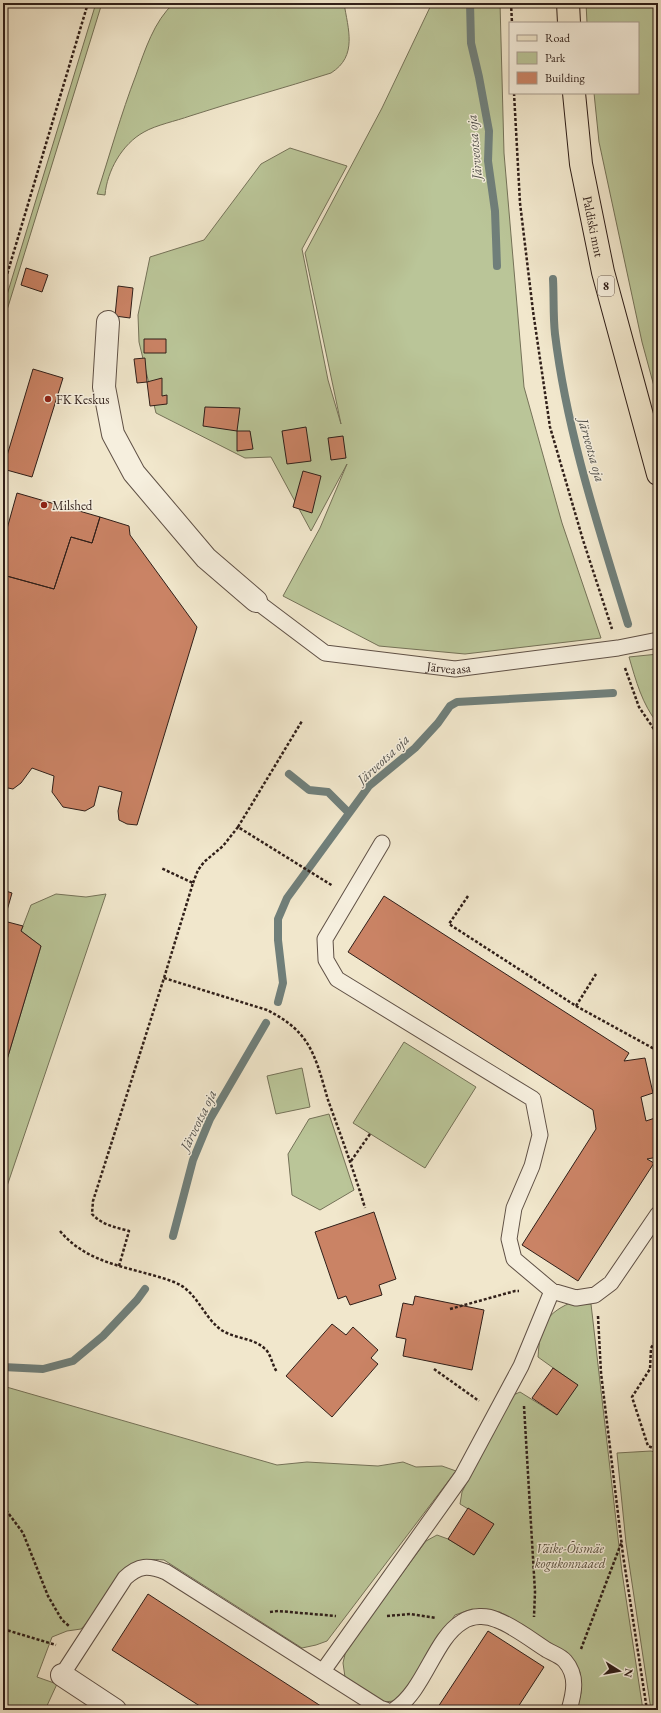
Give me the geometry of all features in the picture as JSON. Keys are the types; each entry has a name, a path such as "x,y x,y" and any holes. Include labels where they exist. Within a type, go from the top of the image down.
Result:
{"main road":[{"path":"568,3 569,22"},
{"name":"Paldiski mnt","path":"574,94 581,164 602,272 658,474"}],"street":[{"path":"108,322 104,387 113,434 134,473 206,558 256,601"},
{"path":"62,1675 115,1710"}],"lane":[{"name":"Järveaasa","path":"256,601 325,653 455,669 618,648 658,640"},
{"path":"382,843 325,939 326,960 337,979 533,1099 540,1135 532,1166 514,1208 509,1239 514,1259 552,1291 576,1298 595,1295 611,1283 658,1214"},
{"path":"323,1671 462,1476 521,1366 552,1291"},
{"path":"62,1675 125,1578 134,1570 151,1566 166,1572 380,1708 386,1710"},
{"path":"394,1710 404,1704 448,1636 462,1622 479,1616 497,1619 564,1661 572,1674 575,1690 569,1710"}],"path":[{"path":"3,288 88,3"},
{"path":"511,3 512,22"},
{"path":"514,94 520,203 533,311 550,427 583,540 638,707 658,735"},
{"path":"119,1266 129,1231 104,1224 98,1220 92,1214 93,1201 193,883 198,870 204,862 223,846 238,827 302,721"},
{"path":"238,827 350,896"},
{"path":"162,868 193,883"},
{"path":"468,896 449,924 576,1006 658,1051"},
{"path":"576,1006 596,974"},
{"path":"164,978 267,1010 278,1015 293,1027 304,1039 312,1051 351,1162 365,1208"},
{"path":"351,1162 370,1134"},
{"path":"60,1231 68,1241 88,1255 183,1286 196,1298 220,1329 250,1340 265,1348 277,1372"},
{"path":"450,1309 515,1291 552,1291"},
{"path":"595,1295 599,1322 601,1373 622,1541 647,1710"},
{"path":"658,1337 651,1348 650,1369 632,1397 648,1446 658,1450"},
{"path":"521,1366 535,1584 533,1641"},
{"path":"434,1369 496,1413"},
{"path":"3,1506 23,1534 48,1596 62,1620 76,1631 80,1647 3,1629"},
{"path":"572,1674 622,1541"}],"green space":[{"path":"96,3 102,3 3,323 3,308"},
{"path":"174,3 344,3 349,32 348,50 345,59 331,73 166,123 144,132 129,144 117,159 112,168 106,186 105,195 97,194 125,104 151,36 161,18"},
{"path":"432,3 500,3 504,153 524,387 562,523 601,638 465,654 379,646 283,596 320,528 347,464 311,531 271,457 245,458 156,413 139,342 138,315 150,257 204,240 261,164 290,148 347,166 302,249 328,380 341,424 305,253 382,108"},
{"path":"586,3 658,3 658,401 642,342 599,142 594,94 639,94 639,22 587,22"},
{"path":"658,654 658,724 644,700 629,657"},
{"path":"56,894 86,897 106,894 3,1198 3,1073 41,946 21,931 31,905"},
{"path":"404,1042 476,1087 425,1168 353,1123"},
{"path":"302,1068 310,1107 276,1114 267,1076"},
{"path":"329,1114 354,1190 320,1210 292,1195 288,1154 309,1119"},
{"name":"Väike-Õismäe kogukonnaaed","path":"570,1303 591,1304 622,1572 643,1710 576,1710 581,1693 580,1672 570,1658 500,1612 472,1609 455,1615 402,1694 394,1701 383,1702 345,1677 343,1663 346,1650 426,1541 437,1535 448,1539 474,1555 493,1524 460,1504 462,1492 509,1397 520,1392 557,1415 577,1385 538,1357 540,1338 545,1324 554,1313"},
{"path":"3,1386 277,1465 307,1462 378,1466 403,1462 416,1467 442,1466 456,1471 327,1641 302,1648 164,1560 142,1561 130,1565 117,1577 93,1614 81,1629 67,1631 52,1637 37,1677 57,1684 45,1710 3,1710"},
{"path":"651,1451 658,1453 658,1710 651,1710 626,1543 617,1453"}],"building":[{"path":"26,268 48,275 42,292 21,285"},
{"path":"118,286 133,288 130,318 115,316"},
{"path":"144,339 166,339 166,353 144,353"},
{"path":"145,358 147,382 137,383 134,359"},
{"path":"33,369 63,378 32,477 3,469"},
{"path":"162,378 162,396 167,395 167,404 150,406 147,382"},
{"path":"205,407 240,408 237,431 203,426"},
{"path":"306,427 311,461 287,464 282,431"},
{"path":"237,431 250,431 253,449 237,451"},
{"path":"343,436 346,458 331,460 328,438"},
{"path":"303,471 321,476 312,513 293,507"},
{"path":"17,493 100,517 92,543 71,537 54,589 3,575 3,543"},
{"path":"100,517 129,526 130,535 197,627 137,825 127,824 119,820 118,811 122,792 99,786 94,806 85,811 63,807 52,792 54,776 32,768 21,783 13,789 3,787 3,575 54,589 71,537 92,543"},
{"path":"3,890 12,893 4,921 23,926 21,931 41,946 3,1073"},
{"path":"384,896 629,1053 624,1061 645,1058 653,1093 641,1097 646,1121 658,1117 658,1157 647,1159 654,1163 578,1281 522,1245 596,1129 593,1110 348,952"},
{"path":"374,1212 396,1279 379,1285 382,1295 350,1305 346,1296 338,1299 315,1232"},
{"path":"415,1296 484,1310 472,1370 403,1356 406,1339 396,1337 403,1303 413,1305"},
{"path":"332,1324 346,1335 353,1327 378,1350 371,1358 378,1364 332,1417 286,1376"},
{"path":"658,1343 658,1389 656,1389 656,1346"},
{"path":"553,1368 578,1385 557,1415 532,1398"},
{"path":"468,1508 494,1524 474,1555 448,1539"},
{"path":"148,1594 327,1710 206,1710 112,1650"},
{"path":"488,1631 544,1667 516,1710 436,1710"}],"waterway":[{"name":"Järveotsa oja","path":"470,3 471,43 489,131 488,161 495,211 497,266"},
{"name":"Järveotsa oja","path":"553,279 555,334 567,408 585,480 628,624"},
{"name":"Järveotsa oja","path":"278,1002 283,983 278,940 278,919 287,898 369,786 415,748 438,723 450,706 457,702 613,693"},
{"path":"289,774 309,790 328,792 349,813"},
{"name":"Järveotsa oja","path":"173,1236 193,1160 210,1119 266,1023"},
{"name":"Järveotsa oja","path":"3,1367 43,1369 73,1361 103,1336 137,1300 145,1289"}],"place":[{"name":"FK Keskus","path":"48,399"},
{"name":"Milshed","path":"44,505"}]}
